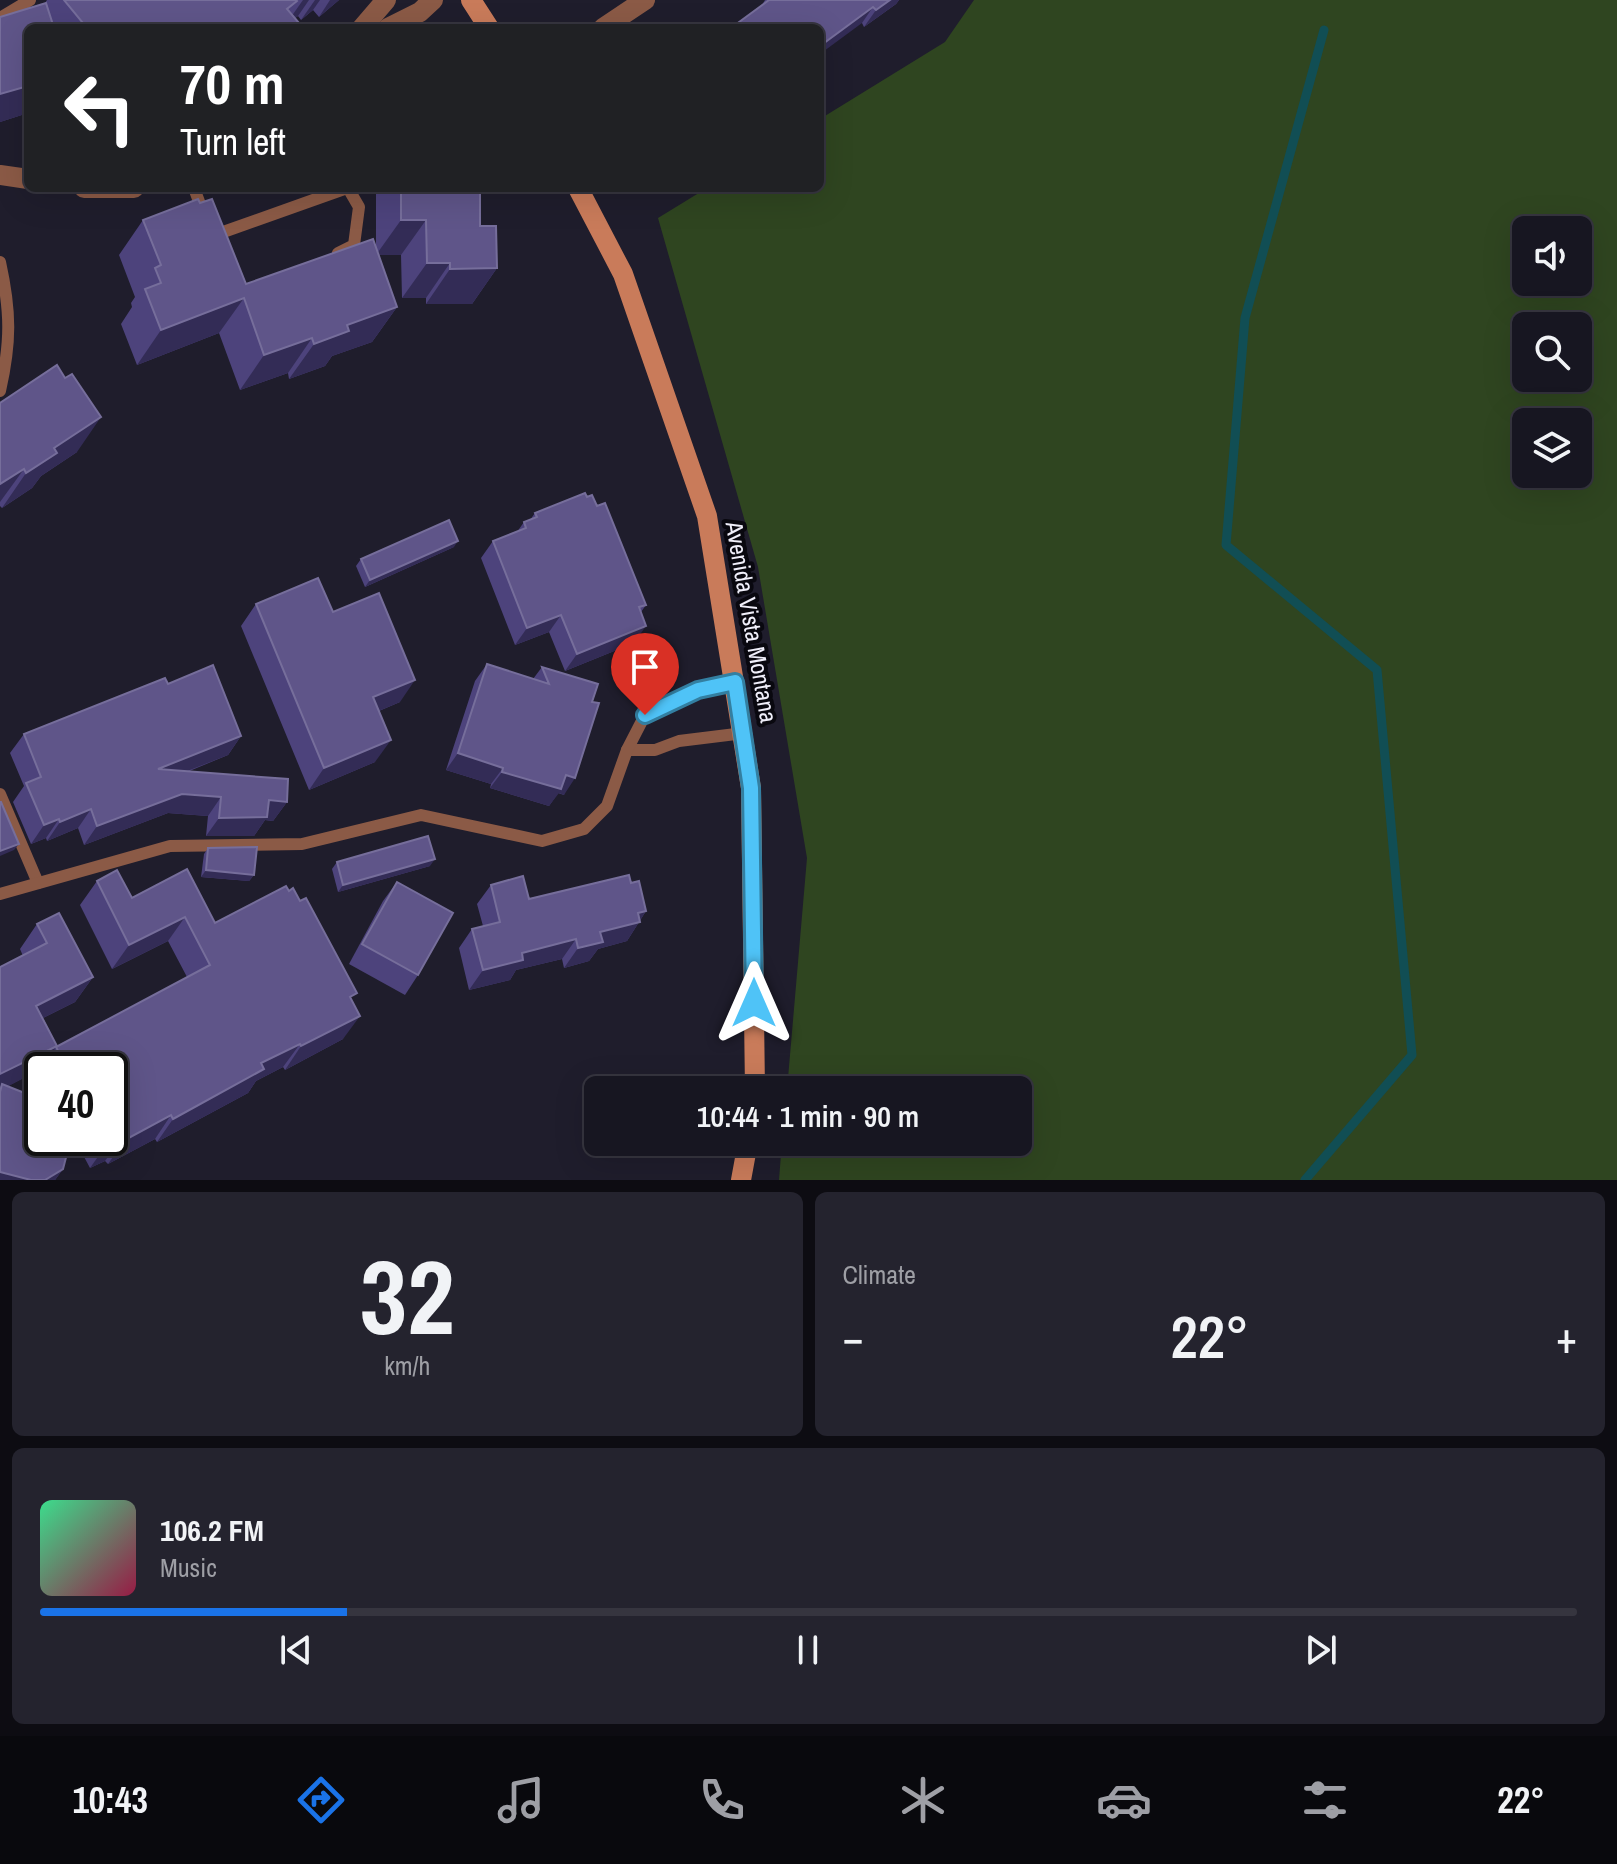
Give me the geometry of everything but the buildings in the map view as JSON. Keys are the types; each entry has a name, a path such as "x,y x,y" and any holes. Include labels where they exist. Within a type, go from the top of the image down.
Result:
{"street":[{"path":"365,24 386,0"},
{"path":"396,24 420,12 433,0"},
{"path":"471,0 486,24"},
{"path":"609,24 645,0"},
{"path":"0,175 24,178"},
{"name":"Avenida Vista Montana","path":"580,192 623,274 707,516 751,788 755,1076"},
{"path":"741,1180 745,1156"}],"lane":[{"path":"0,18 30,0"},
{"path":"195,192 214,242 337,192"},
{"path":"328,257 354,245 359,207 350,192"},
{"path":"0,262 3,291 9,304 9,349 0,391"},
{"path":"0,894 170,846 302,844 421,815 542,841 584,829 607,806 627,750 645,715 698,690 735,682"},
{"path":"627,750 655,750 679,741 744,733"},
{"path":"0,794 38,883"}],"green space":[{"path":"974,0 1617,0 1617,1180 779,1180 781,1156 1032,1156 1032,1076 788,1076 807,858 758,567 658,218 700,192 824,192 824,117 945,42"}],"waterway":[{"path":"1305,1180 1412,1055 1377,670 1226,545 1245,318 1324,30"}],"route":[{"path":"645,715 698,690 735,682 751,788 754,1003"}]}
